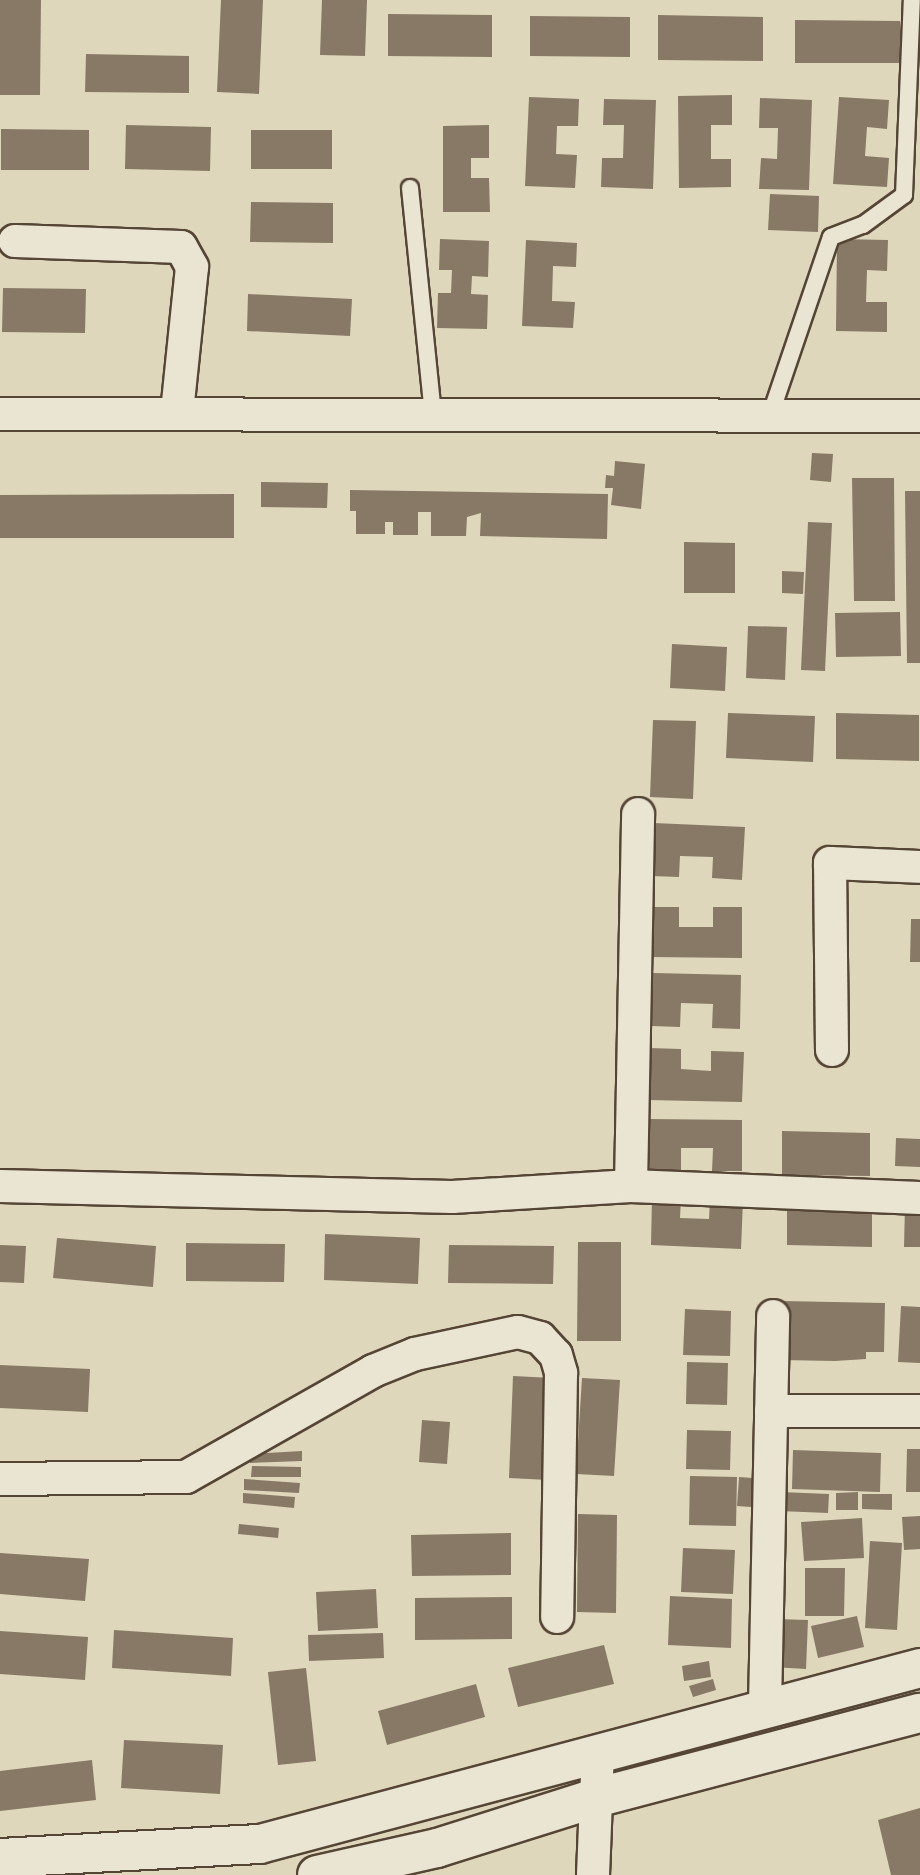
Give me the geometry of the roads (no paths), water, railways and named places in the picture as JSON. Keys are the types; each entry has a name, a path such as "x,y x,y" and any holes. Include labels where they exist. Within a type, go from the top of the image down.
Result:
{"main road":[{"path":"0,1858 260,1844 765,1706 920,1668"},
{"path":"317,1875 437,1848 599,1797 920,1713"}],"street":[{"path":"15,241 181,247 192,267 177,413"},
{"path":"0,414 920,416"},
{"path":"631,1186 638,814"},
{"path":"832,1050 830,863 920,867"},
{"path":"0,1186 452,1197 631,1186 920,1198"},
{"path":"765,1706 773,1316"},
{"path":"0,1479 186,1477 373,1371 415,1354 518,1332 540,1338 556,1355 561,1373 557,1618"},
{"path":"771,1411 920,1411"},
{"path":"593,1875 599,1797 598,1752"}],"lane":[{"path":"770,416 831,237 863,225 905,195 912,0"},
{"path":"410,188 433,415"},
{"path":"883,1723 920,1732"}]}
